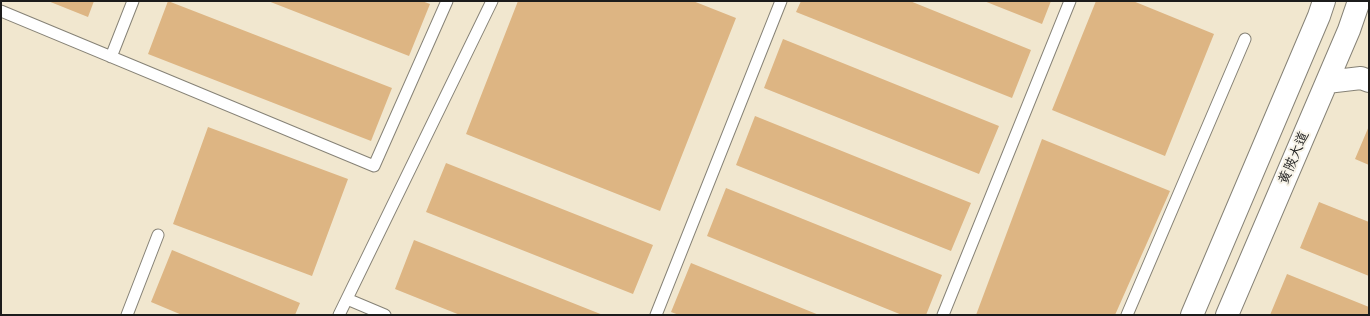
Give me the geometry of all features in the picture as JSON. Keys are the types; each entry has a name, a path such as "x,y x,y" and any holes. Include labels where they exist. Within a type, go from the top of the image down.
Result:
{"street":[{"path":"1192,315 1319,16 1324,1"},
{"name":"黄陂大道","path":"1227,315 1349,30 1359,1"},
{"path":"1327,82 1361,78 1369,81"}],"lane":[{"path":"111,57 134,1"},
{"path":"1,11 374,166 447,1"},
{"path":"339,315 492,1"},
{"path":"656,315 781,1"},
{"path":"943,315 1070,1"},
{"path":"1127,315 1245,39"},
{"path":"127,315 158,235"},
{"path":"347,299 385,315"}],"building":[{"path":"48,1 94,1 88,17"},
{"path":"168,1 392,88 371,141 148,54"},
{"path":"268,1 422,1 430,4 409,56"},
{"path":"518,1 693,1 736,18 660,211 466,134"},
{"path":"801,1 910,1 1031,50 1012,98 796,12"},
{"path":"984,1 1051,1 1042,24"},
{"path":"1096,1 1133,1 1214,34 1165,156 1052,110"},
{"path":"783,39 999,126 979,174 764,88"},
{"path":"755,116 971,203 951,251 736,165"},
{"path":"1369,126 1369,165 1355,159"},
{"path":"208,127 348,179 312,276 173,224"},
{"path":"1042,139 1170,191 1115,315 976,315"},
{"path":"446,163 653,245 633,294 426,212"},
{"path":"726,188 942,275 926,315 902,315 707,236"},
{"path":"1319,202 1369,222 1369,276 1300,248"},
{"path":"414,240 603,315 460,315 395,289"},
{"path":"172,250 300,303 295,315 182,315 151,302"},
{"path":"691,263 819,315 679,315 671,312"},
{"path":"1287,274 1369,307 1369,315 1270,315"}]}
